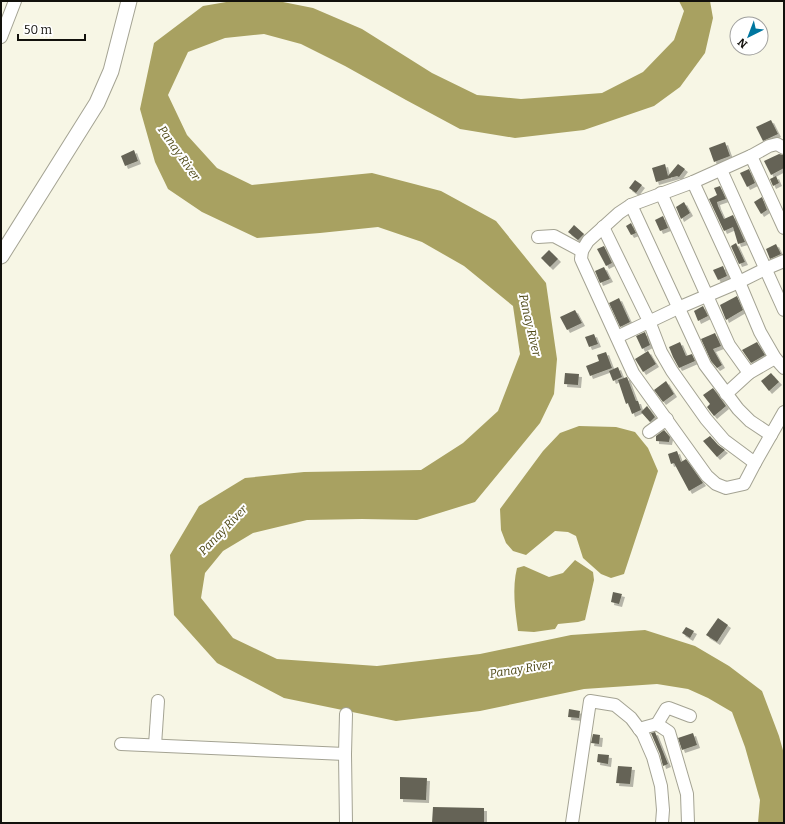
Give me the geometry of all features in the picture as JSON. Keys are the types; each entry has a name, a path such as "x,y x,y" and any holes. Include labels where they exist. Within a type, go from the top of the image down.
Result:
{"main road":[{"path":"1,256 97,104 111,71 129,1"}],"street":[{"path":"1,37 15,1"},
{"path":"784,148 777,144 769,146 751,156 693,182 631,205 619,212 588,241 582,251 581,259 633,373 707,476 716,484 726,488 744,484 784,412"},
{"path":"751,156 784,228"},
{"path":"721,170 784,310"},
{"path":"693,182 739,282 760,332 775,358 784,368"},
{"path":"661,193 729,345 749,374"},
{"path":"631,205 705,365 738,409 750,421 771,435"},
{"path":"603,227 649,321 661,352 672,371 706,419 724,440 755,463"},
{"path":"538,237 554,236 582,251"},
{"path":"616,337 784,261"},
{"path":"726,394 749,374 775,358"},
{"path":"648,432 667,419"},
{"path":"155,746 158,701"},
{"path":"572,823 590,701 615,705 631,718 644,734 653,757 661,786 663,810 662,823"},
{"path":"639,729 658,724 666,709 669,708 690,716"},
{"path":"346,714 346,823"},
{"path":"658,724 669,732 687,794 688,823"},
{"path":"121,744 345,754"}],"water":[{"name":"Panay River","path":"232,1 278,1 313,8 362,29 432,73 477,95 521,99 602,93 643,72 674,40 684,11 679,1 710,1 713,18 705,53 680,87 654,106 584,130 515,138 460,129 345,66 301,44 264,34 225,38 188,52 168,95 187,135 217,168 252,185 372,173 441,191 496,221 546,283 557,359 554,394 540,423 475,502 417,520 307,520 253,533 223,551 205,573 201,598 233,638 277,659 377,666 480,654 571,635 645,630 695,646 729,666 762,691 779,736 784,754 784,823 758,823 760,800 745,747 732,712 708,698 688,689 657,684 584,689 480,711 396,721 284,698 217,663 174,615 170,555 199,506 245,478 304,472 421,470 463,443 498,411 520,354 513,306 464,266 422,242 378,227 257,238 202,212 168,189 155,162 140,109 154,43 203,6"},
{"path":"579,426 616,427 635,432 648,448 658,471 624,574 611,578 601,574 583,558 576,536 568,532 555,531 526,555 513,551 506,543 501,530 500,509 543,451 560,433"},
{"path":"575,560 593,572 594,580 585,620 558,624 555,629 534,632 518,631 514,591 517,568 524,566 549,577 563,573"}],"building":[{"path":"771,120 778,134 763,141 756,127"},
{"path":"725,142 730,156 714,162 709,148"},
{"path":"134,150 138,161 125,166 121,156"},
{"path":"779,154 784,155 784,168 771,175 764,161"},
{"path":"665,164 668,176 678,164 685,169 679,177 677,176 656,182 652,168"},
{"path":"749,169 755,183 747,187 740,173"},
{"path":"776,176 779,183 773,186 770,179"},
{"path":"635,180 642,185 636,193 629,188"},
{"path":"720,186 726,199 717,202 718,206 724,219 733,215 745,242 738,244 733,227 724,231 709,199 717,195 714,188"},
{"path":"762,197 767,210 761,214 754,202"},
{"path":"684,202 690,213 681,219 676,207"},
{"path":"663,216 668,228 660,231 655,220"},
{"path":"631,223 636,233 631,235 626,226"},
{"path":"574,225 584,234 578,240 568,232"},
{"path":"736,243 745,262 739,264 731,246"},
{"path":"776,244 781,254 770,259 766,249"},
{"path":"604,246 612,263 606,266 597,249"},
{"path":"549,250 558,259 550,267 541,258"},
{"path":"723,266 727,276 718,280 713,270"},
{"path":"604,267 610,279 600,283 595,271"},
{"path":"737,296 743,310 726,320 720,305"},
{"path":"619,298 630,322 620,327 609,303"},
{"path":"703,306 708,316 698,321 694,311"},
{"path":"575,310 582,323 567,330 560,317"},
{"path":"645,332 650,345 642,349 636,336"},
{"path":"715,333 721,346 713,349 722,365 717,368 711,361 701,339"},
{"path":"594,334 598,344 589,347 585,337"},
{"path":"680,342 686,356 692,354 695,361 679,368 669,347"},
{"path":"757,342 765,355 751,363 742,350"},
{"path":"648,351 656,364 643,372 635,359"},
{"path":"606,352 612,368 590,376 586,366 599,361 597,355"},
{"path":"618,367 622,377 613,381 609,371"},
{"path":"565,373 579,374 578,385 564,384"},
{"path":"771,373 779,382 769,391 761,381"},
{"path":"627,377 641,410 632,414 628,403 626,404 618,380"},
{"path":"666,381 674,394 663,402 654,390"},
{"path":"713,388 726,406 714,416 707,407 710,404 703,395"},
{"path":"647,406 655,417 650,422 641,412"},
{"path":"664,430 670,437 669,442 656,441 656,436"},
{"path":"710,436 725,450 717,457 703,441"},
{"path":"677,451 681,462 686,459 703,483 689,491 674,463 671,464 668,454"},
{"path":"613,592 622,594 619,604 611,602"},
{"path":"718,618 728,625 717,642 706,635"},
{"path":"686,627 694,631 690,638 682,633"},
{"path":"569,709 580,711 579,718 568,717"},
{"path":"655,732 668,764 663,766 660,754 651,733"},
{"path":"693,733 697,745 682,750 678,738"},
{"path":"593,734 600,735 599,744 591,743"},
{"path":"598,754 609,755 608,764 597,762"},
{"path":"618,766 632,767 630,784 616,783"},
{"path":"400,777 427,778 426,800 400,799"},
{"path":"433,807 484,808 484,823 432,823"}]}
